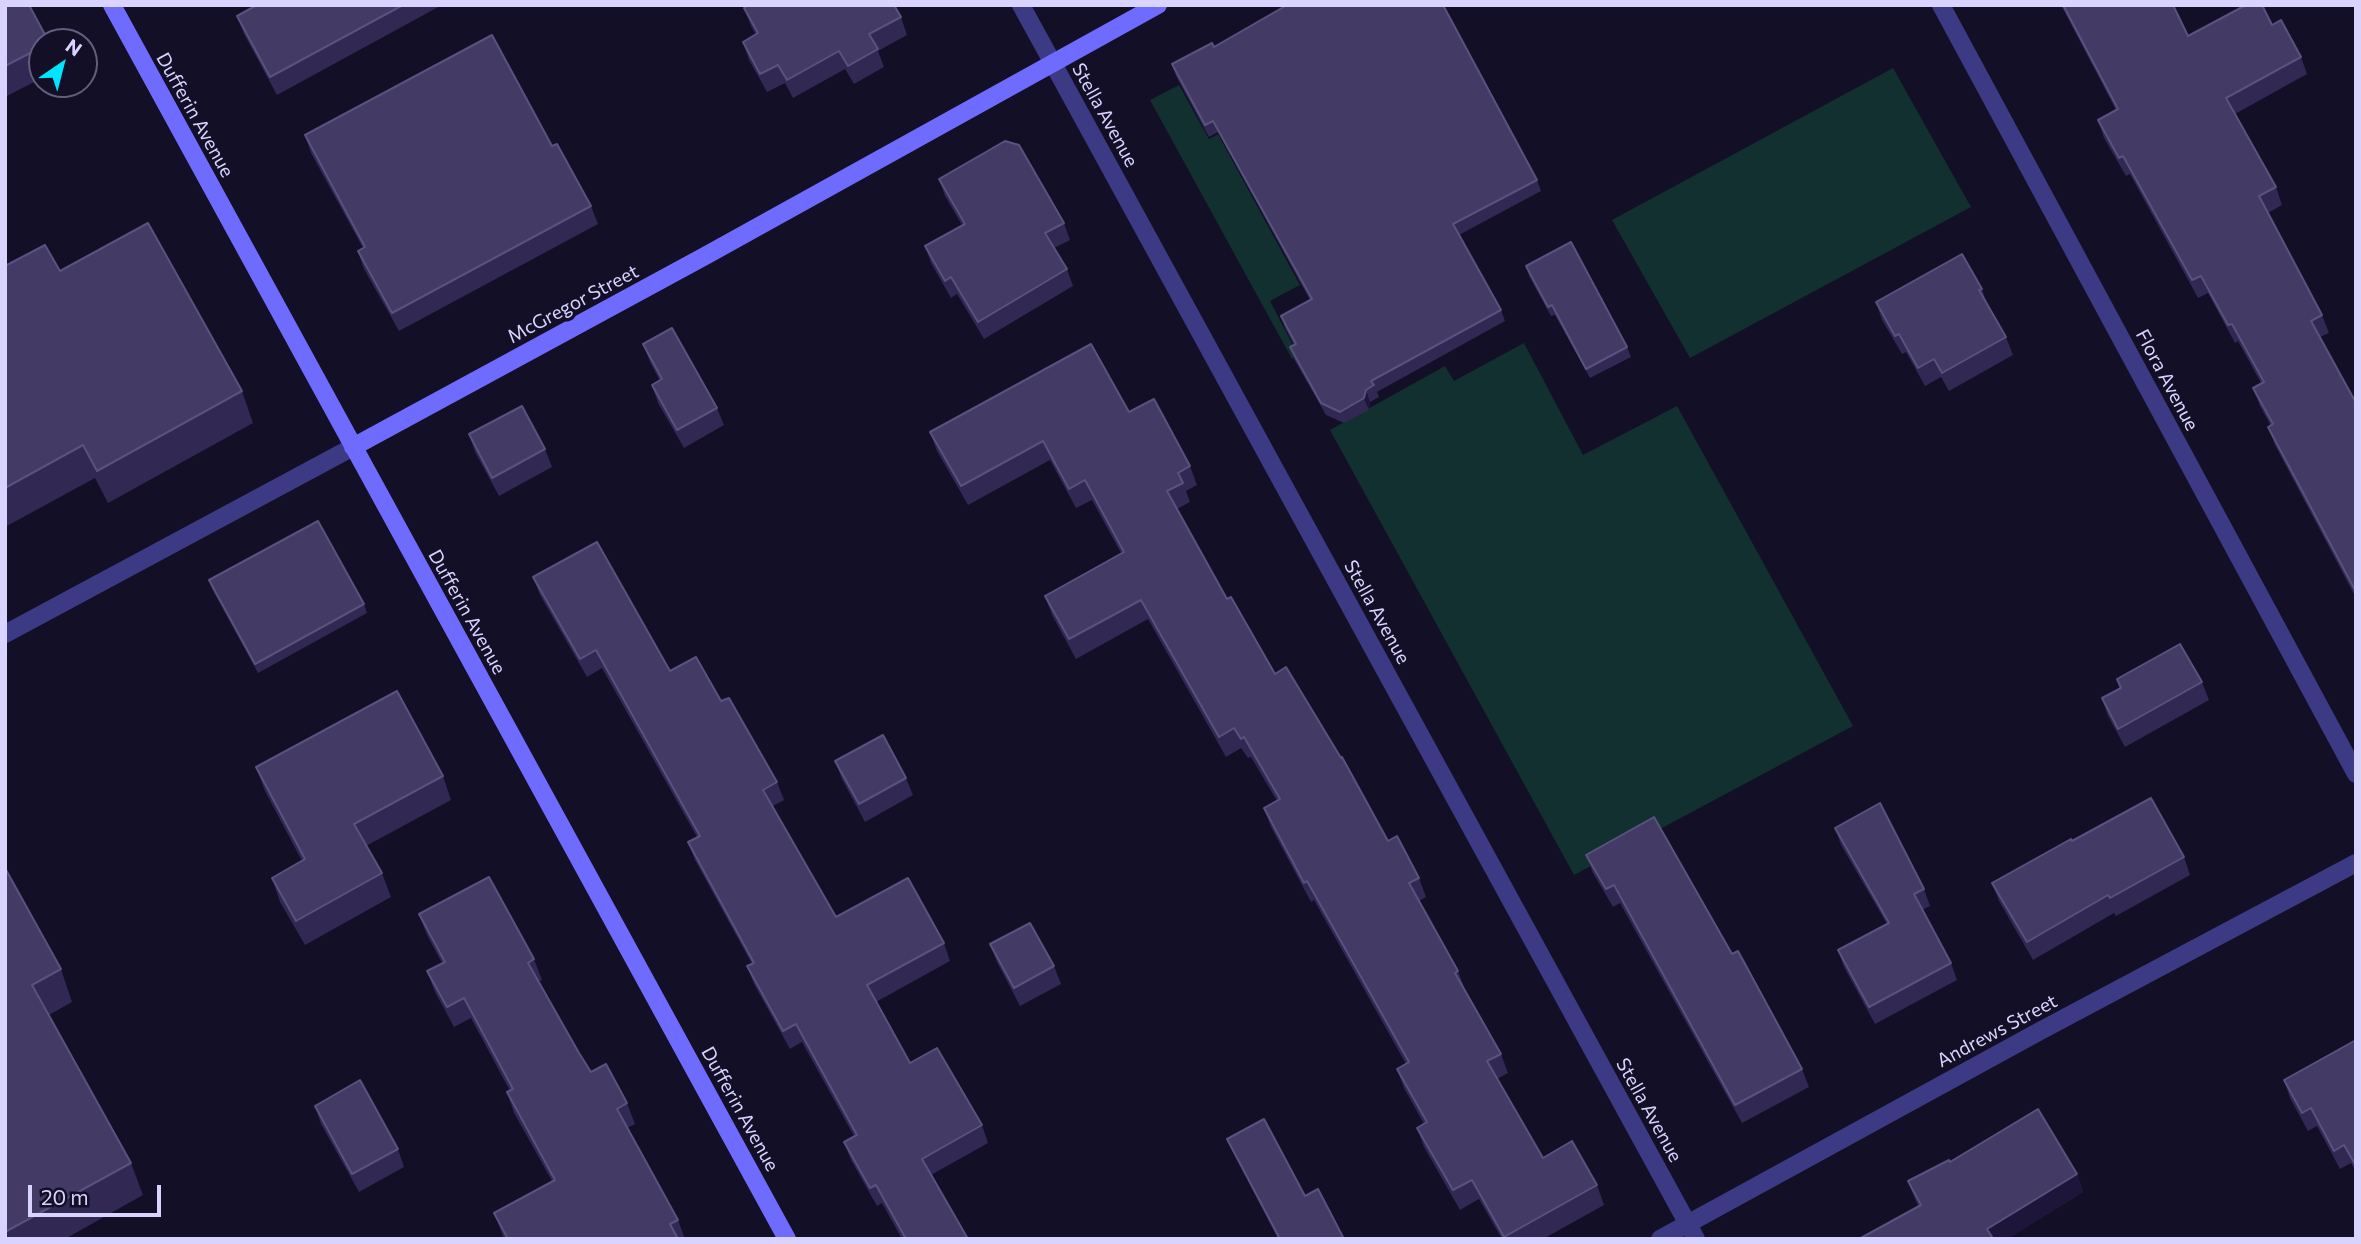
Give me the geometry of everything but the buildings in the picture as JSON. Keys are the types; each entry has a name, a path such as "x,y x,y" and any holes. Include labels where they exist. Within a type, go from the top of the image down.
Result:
{"main road":[{"name":"Dufferin Avenue","path":"112,5 787,1239"},
{"name":"McGregor Street","path":"353,447 1158,5"}],"street":[{"name":"Stella Avenue","path":"1021,5 1692,1231"},
{"name":"Flora Avenue","path":"1941,5 2356,774"},
{"name":"McGregor Street","path":"5,635 353,447"},
{"name":"Andrews Street","path":"1660,1239 1692,1231 2052,1025 2356,863"}],"green space":[{"path":"1893,68 1971,207 1690,358 1612,220"},
{"path":"1179,85 1209,139 1218,134 1300,285 1270,301 1298,355 1292,359 1150,100"},
{"path":"1524,343 1583,455 1677,406 1853,726 1574,875 1330,430 1445,366 1454,381"}]}
